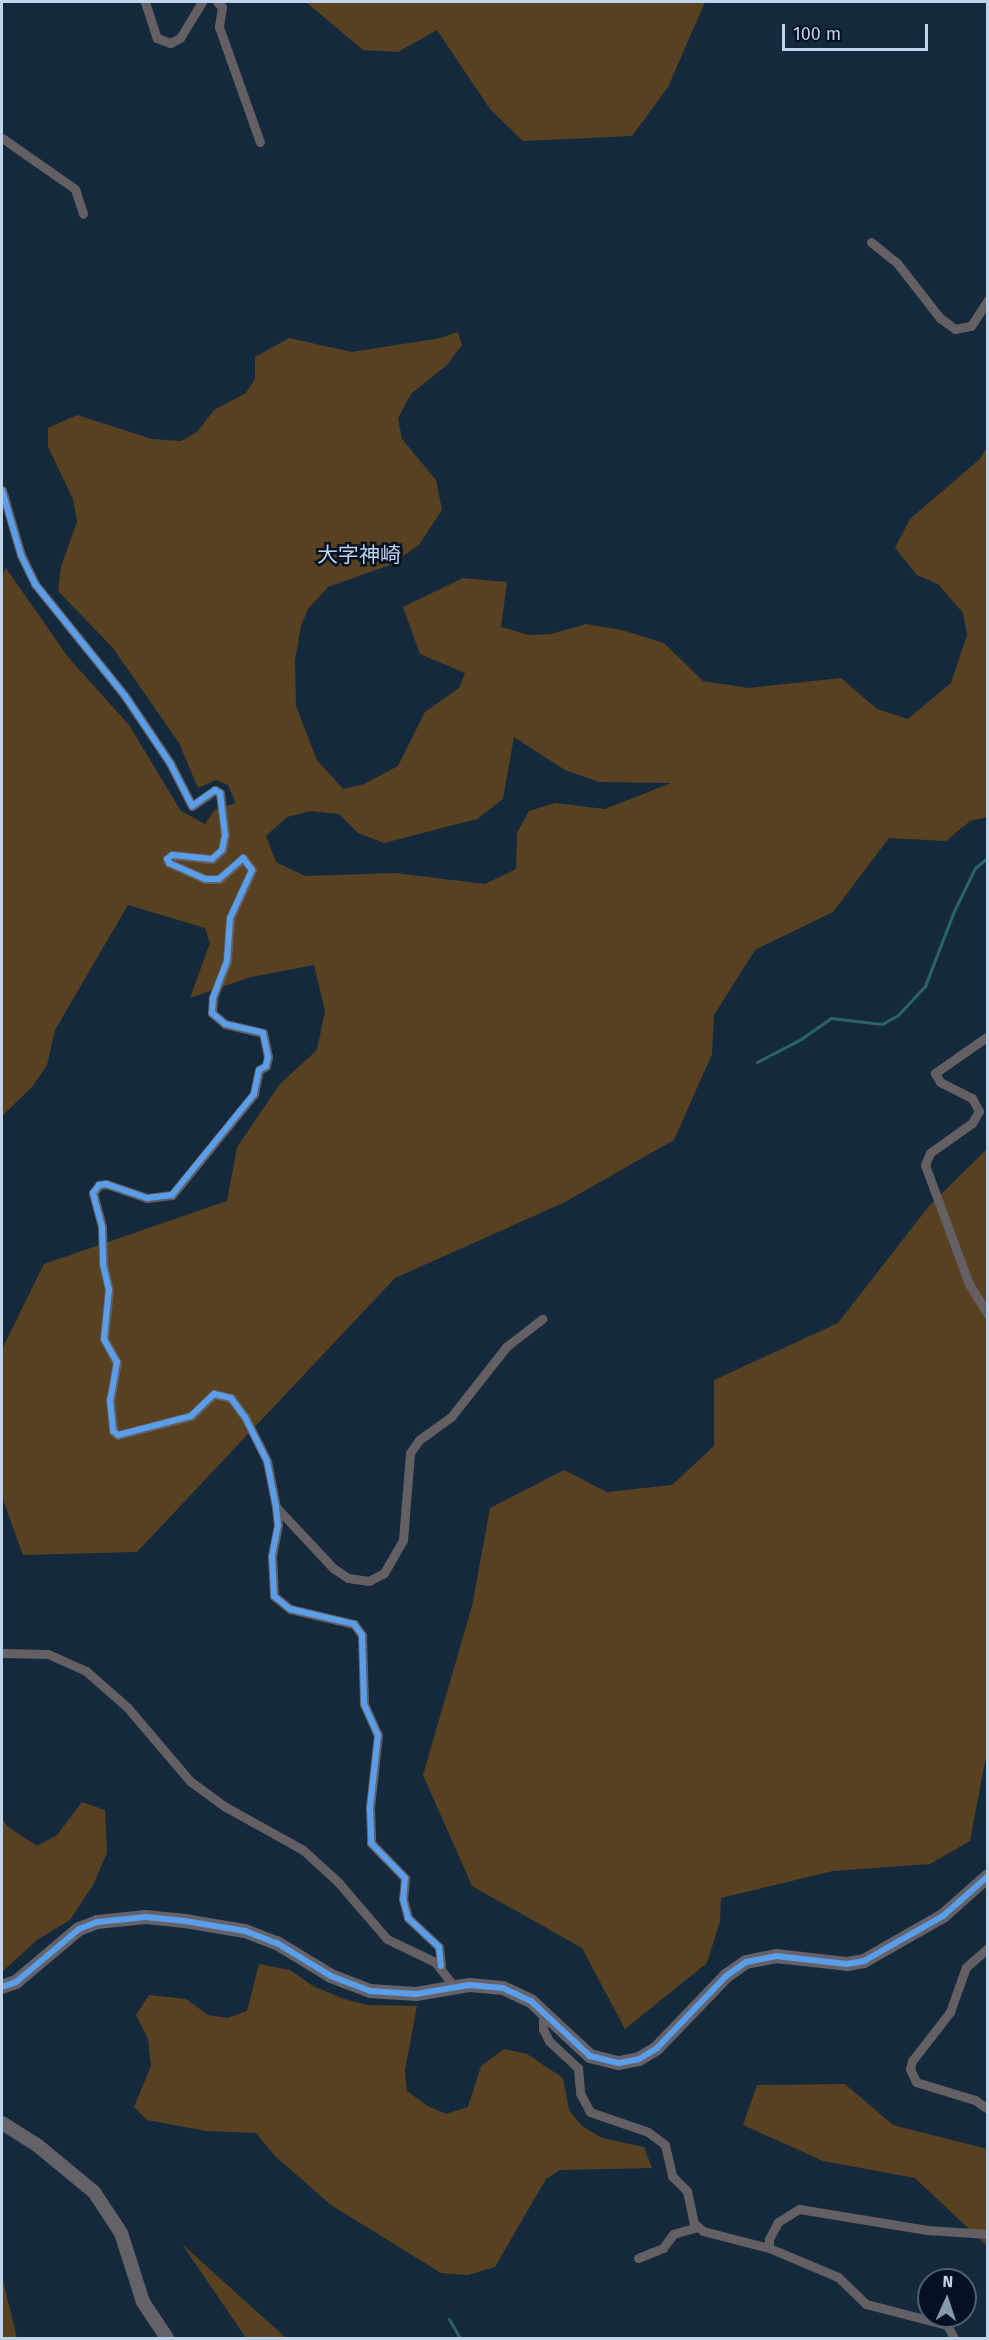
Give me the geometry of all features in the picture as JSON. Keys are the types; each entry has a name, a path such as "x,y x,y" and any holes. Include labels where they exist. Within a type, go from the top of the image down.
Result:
{"street":[{"path":"145,2 157,38 170,44 180,38 202,2"},
{"path":"217,2 222,7 219,27 260,142"},
{"path":"2,138 75,189 83,214"},
{"path":"871,242 897,263 940,318 955,329 971,326 987,300"},
{"path":"2,490 21,555 35,584 125,696 170,763 192,806 215,790 220,793 224,826 222,850 212,859 172,855 167,859 169,863 205,879 219,879 243,858 251,865 249,879 230,918 227,961 213,998 212,1012 225,1024 263,1033 268,1058 266,1066 259,1070 254,1094 172,1195 147,1198 106,1184 95,1188 92,1200 102,1227 103,1264 109,1289 104,1339 117,1362 110,1400 113,1431 118,1435 191,1416 214,1394 231,1398 267,1461 279,1525 272,1556 274,1596 290,1609 354,1624 362,1635 364,1704 378,1735 370,1807 371,1843 405,1878 403,1899 408,1918 439,1947 441,1966 454,1986"},
{"path":"987,1036 935,1073 940,1082 972,1098 979,1111 972,1123 930,1153 925,1165 969,1284 987,1314"},
{"path":"276,1507 333,1568 348,1578 369,1581 384,1573 403,1540 410,1452 419,1440 451,1417 506,1347 542,1319"},
{"path":"2,1653 48,1654 86,1671 127,1707 190,1781 224,1806 303,1850 338,1882 387,1939 441,1966"},
{"path":"2,1988 16,1982 79,1929 116,1917 146,1917 245,1931 277,1943 342,1981 370,1991 416,1994 454,1986 503,1988 543,2010 590,2056 611,2062 639,2059 657,2048 726,1976 746,1962 776,1956 847,1964 864,1961 943,1916 987,1876"},
{"path":"987,1948 966,1967 950,2012 912,2061 910,2069 916,2082 975,2100 987,2109"},
{"path":"543,2010 543,2029 549,2041 578,2068 583,2104 606,2121 648,2132 661,2140 669,2169 687,2191 690,2214 698,2226"},
{"path":"2,2123 66,2167 100,2200 121,2233 143,2302 167,2338"},
{"path":"769,2248 769,2239 778,2222 799,2209 927,2230 987,2234"},
{"path":"638,2258 663,2248 673,2234 698,2226 769,2248 838,2277 866,2304 947,2325 954,2338"}],"shaded area":[{"path":"306,2 705,2 668,87 632,136 523,141 490,109 437,30 398,52 363,50"},
{"path":"458,332 462,345 447,365 411,394 398,418 402,439 436,480 442,510 419,545 390,565 328,587 308,609 301,626 295,660 296,706 317,760 343,789 364,784 398,766 425,712 459,688 465,673 420,654 403,607 463,578 507,582 501,627 529,635 551,634 586,624 622,630 664,643 703,681 749,688 841,678 877,709 908,719 951,683 967,635 963,613 938,584 917,575 895,548 910,519 980,459 987,447 987,817 970,821 946,841 889,838 833,912 755,950 714,1015 712,1054 674,1140 563,1203 395,1278 137,1552 23,1555 2,1497 2,1349 44,1264 227,1201 237,1147 280,1084 317,1050 325,1011 314,965 251,977 190,998 210,943 205,928 128,905 55,1030 47,1065 32,1087 2,1116 2,575 6,568 68,657 129,725 181,811 205,824 215,810 236,803 228,785 216,780 198,788 179,743 113,648 58,591 61,567 77,522 73,499 48,447 48,428 77,415 152,439 181,441 197,432 214,410 246,393 255,379 255,357 289,338 352,352 441,338","holes":["514,737 565,770 599,782 671,783 605,809 555,803 529,811 517,833 516,869 485,884 395,873 305,876 276,862 266,836 287,817 311,811 339,814 358,833 384,843 477,819 503,799"]},
{"path":"987,1149 988,1746 970,1841 930,1864 833,1871 721,1898 720,1921 707,1963 625,2029 582,1948 472,1886 423,1775 472,1606 490,1508 564,1470 607,1492 672,1485 714,1446 714,1380 838,1323 929,1206"},
{"path":"82,1802 105,1810 107,1853 93,1885 70,1920 37,1940 2,1972 2,1818 8,1827 37,1846 57,1835"},
{"path":"259,1964 290,1970 313,1986 344,1999 368,2005 417,2006 405,2070 407,2091 428,2106 446,2114 468,2107 481,2066 504,2049 527,2054 563,2078 569,2110 582,2126 602,2138 644,2147 652,2168 560,2170 546,2179 495,2267 468,2275 441,2273 331,2205 275,2156 256,2133 206,2131 147,2120 134,2107 151,2066 148,2039 136,2015 149,1995 186,1999 208,2015 228,2018 247,2011"},
{"path":"845,2084 893,2125 987,2149 987,2246 915,2178 823,2161 743,2125 757,2085"},
{"path":"182,2244 286,2338 246,2338"},
{"path":"2,2275 7,2297 17,2338 2,2338"}],"waterway":[{"path":"757,1062 801,1039 831,1018 882,1024 898,1015 925,986 954,911 975,868 988,857"},
{"path":"449,2319 460,2338"}],"cycle path":[{"path":"2,490 21,555 35,584 125,696 170,763 192,806 215,790 220,793 225,835 222,850 212,859 172,855 167,859 169,863 205,879 219,879 243,858 252,870 230,918 227,961 213,998 212,1013 225,1024 263,1033 268,1057 266,1066 259,1070 254,1094 172,1195 147,1198 106,1184 99,1185 93,1193 102,1227 103,1264 109,1289 104,1339 117,1362 110,1400 113,1431 118,1435 191,1416 214,1394 231,1398 245,1417 267,1461 276,1507 278,1525 272,1556 274,1596 290,1609 354,1624 362,1635 364,1704 378,1735 370,1807 371,1843 405,1878 403,1899 408,1918 439,1947 441,1966"},
{"path":"2,1987 16,1982 79,1929 97,1922 146,1917 185,1921 245,1931 277,1943 331,1976 370,1991 416,1994 469,1985 503,1988 531,2001 590,2056 619,2063 639,2059 657,2048 726,1976 746,1962 776,1956 847,1964 864,1961 943,1916 988,1876"}],"district":[{"name":"大字神崎","path":"359,555"}]}
